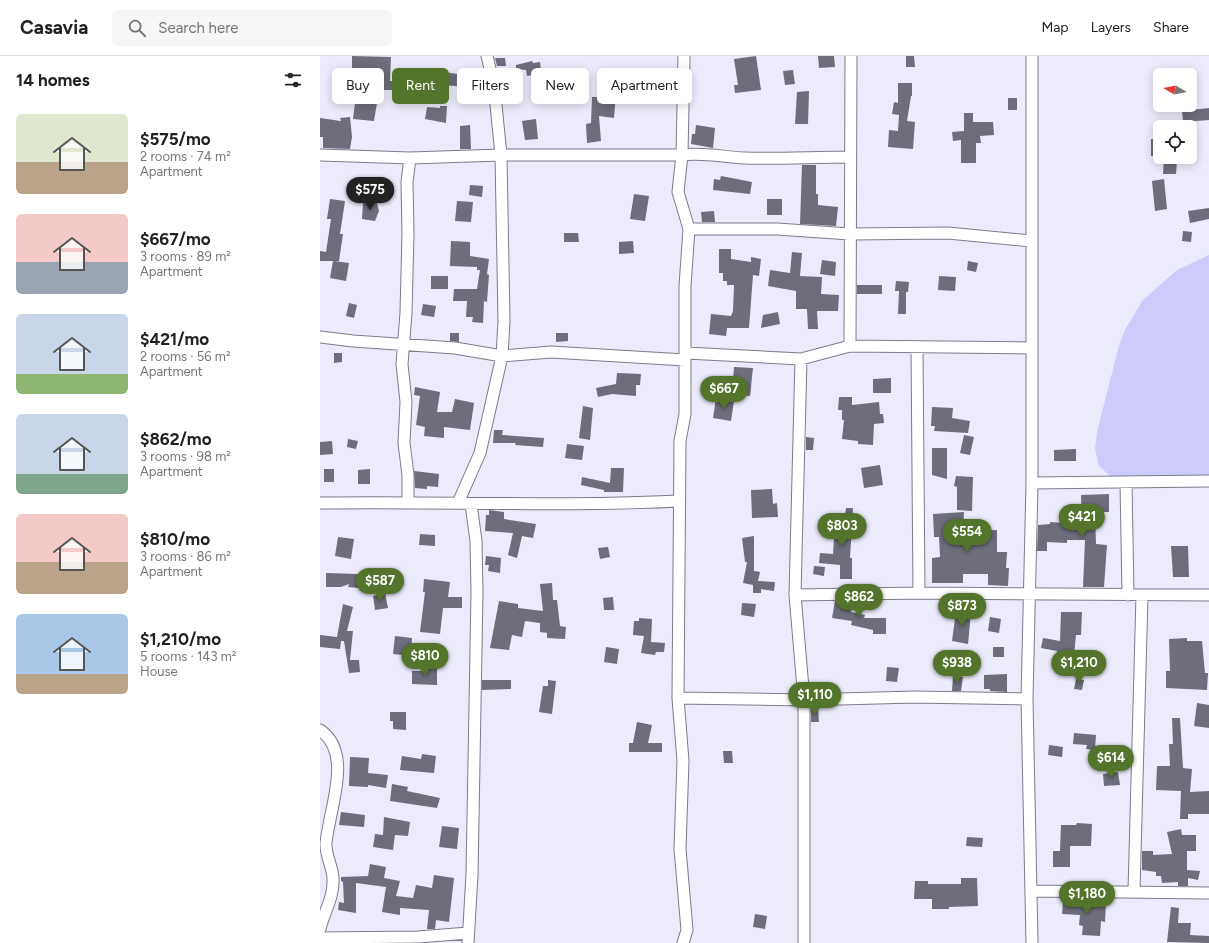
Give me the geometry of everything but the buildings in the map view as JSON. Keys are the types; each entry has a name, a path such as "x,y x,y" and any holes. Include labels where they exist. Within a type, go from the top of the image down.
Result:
{"street":[{"path":"458,503 480,453 502,356 504,321 501,155 494,84 487,56"},
{"path":"683,943 687,930 680,849 683,761 678,698 679,501 680,442 685,414 685,286 689,229 678,192 682,155 684,56"},
{"path":"850,346 851,56"},
{"path":"1032,56 1032,483 1027,699 1032,943"},
{"path":"320,155 410,158 501,155 682,155 697,153 717,157 850,157"},
{"path":"408,501 408,475 404,443 406,402 402,364 408,233 407,182 410,158"},
{"path":"689,229 777,229 850,234 948,233 1031,241"},
{"path":"320,337 353,341 404,343 455,348 502,356 551,352 801,359 850,346 917,348 1032,348"},
{"path":"917,348 919,593"},
{"path":"801,359 795,595 804,700 804,943"},
{"path":"1032,483 1209,481"},
{"path":"1126,482 1128,595"},
{"path":"320,503 408,501 471,504 679,501"},
{"path":"320,938 468,938 472,875 477,592 476,541 471,504"},
{"path":"795,595 919,593 1209,595"},
{"path":"1134,891 1142,595"},
{"path":"678,698 804,700 914,697 1027,699"},
{"path":"320,730 329,736 338,759 336,792 328,823 326,848 334,878 331,900 320,929"},
{"path":"1031,891 1209,893"}],"shaded area":[{"path":"1209,255 1209,480 1139,482 1110,476 1099,466 1095,449 1097,432 1120,342 1126,328 1143,300 1177,270"}]}
